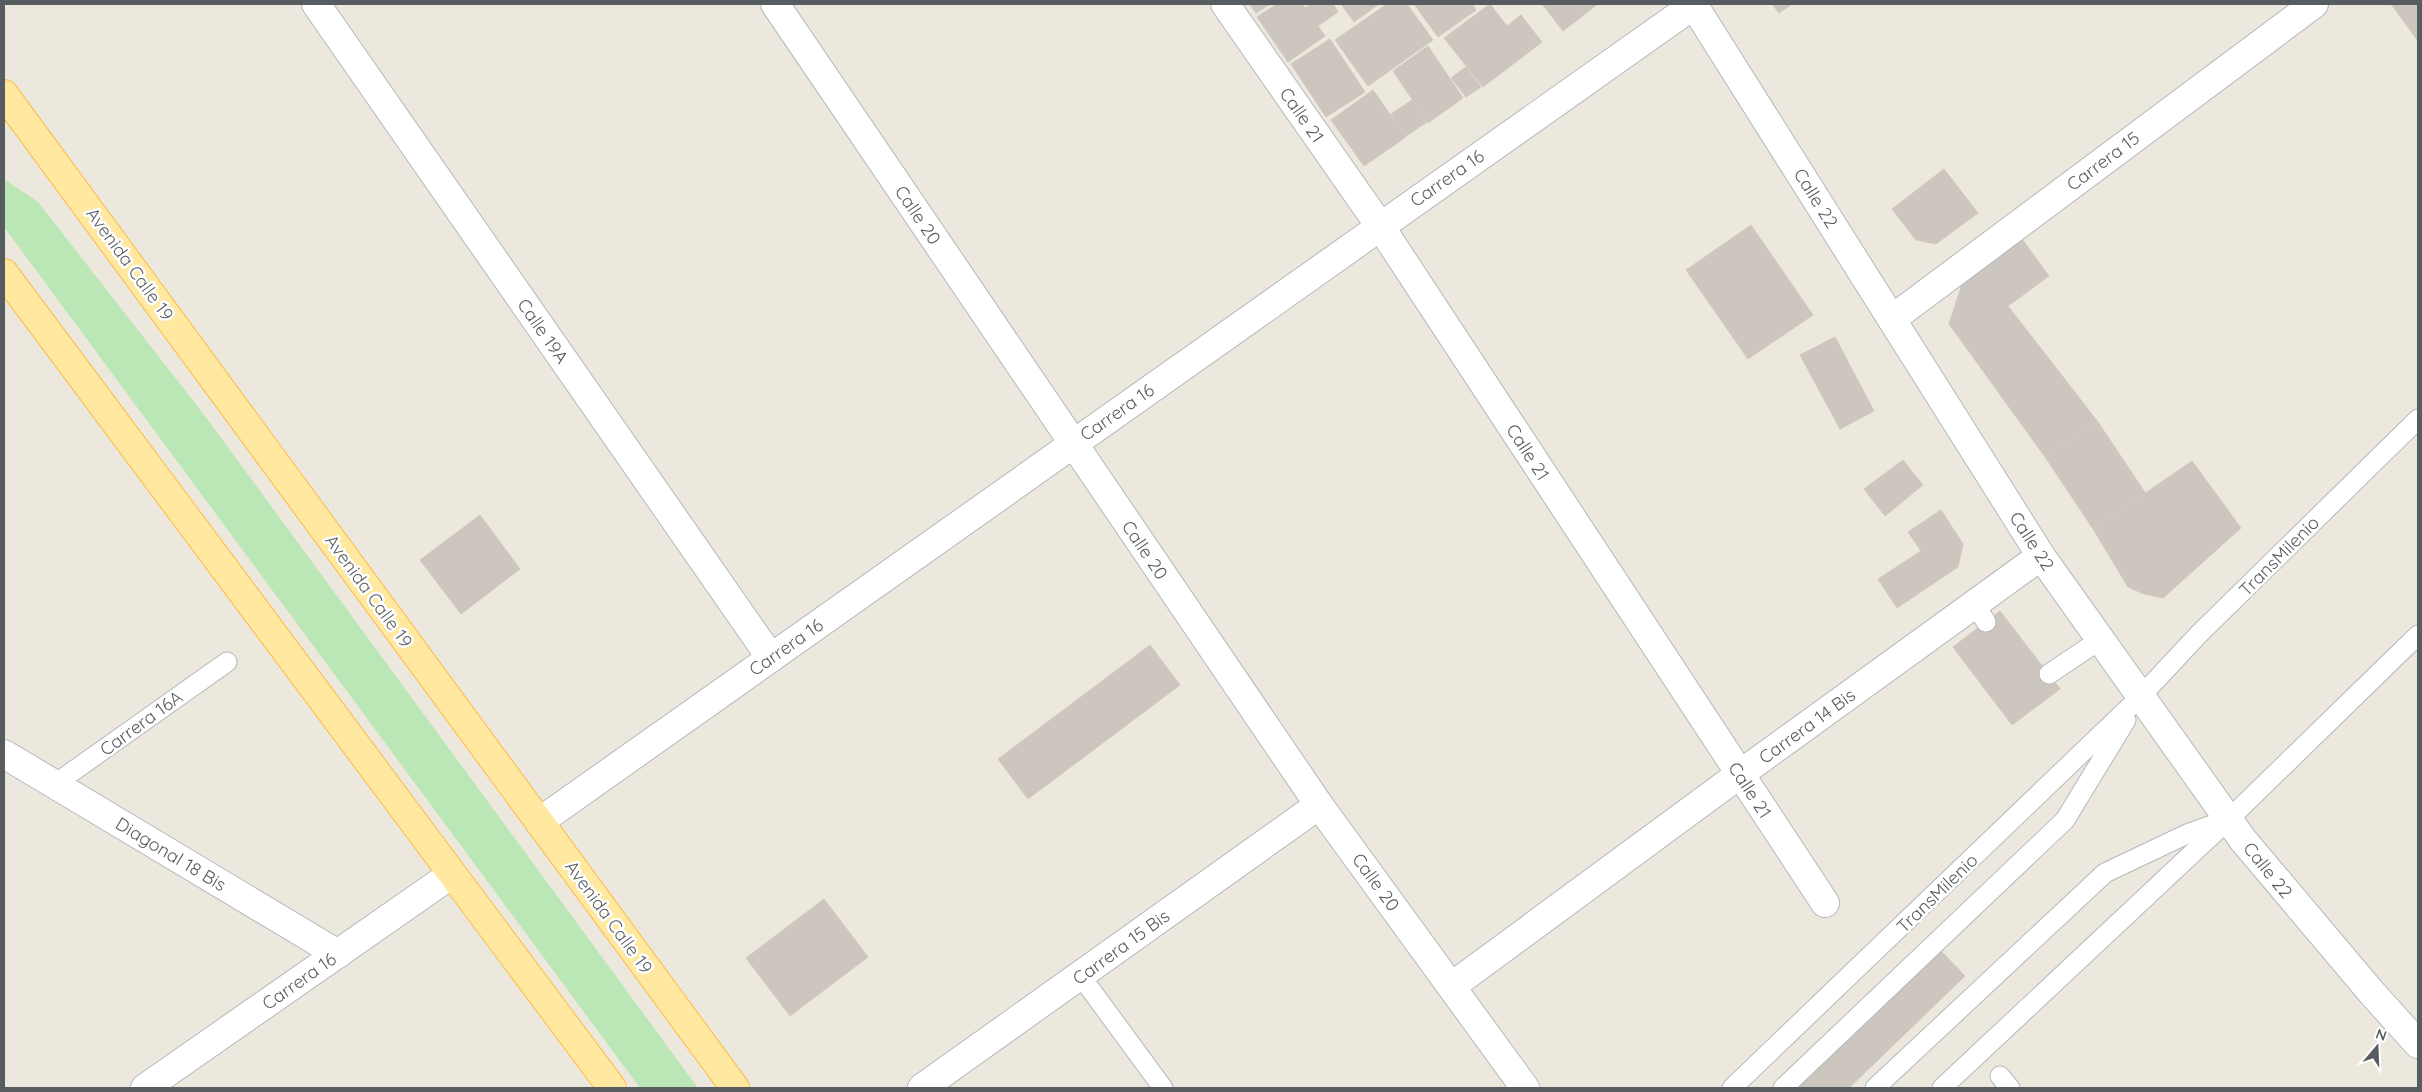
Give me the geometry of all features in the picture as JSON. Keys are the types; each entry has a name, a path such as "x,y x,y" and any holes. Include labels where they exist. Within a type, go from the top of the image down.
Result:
{"main road":[{"name":"Avenida Calle 19","path":"4,94 735,1088"},
{"path":"4,273 612,1088"}],"street":[{"name":"Calle 19A","path":"316,4 771,658"},
{"name":"Calle 20","path":"775,4 1072,444 1319,805 1525,1088"},
{"name":"Calle 21","path":"1225,4 1380,226 1825,903"},
{"name":"Carrera 16","path":"539,822 1694,4"},
{"name":"Calle 22","path":"1694,4 2041,556 2228,820 2296,904 2418,1044"},
{"name":"Carrera 15","path":"1892,319 2314,4"},
{"name":"Carrera 14 Bis","path":"1452,986 1740,774 1980,613 2041,556"},
{"name":"Diagonal 18 Bis","path":"4,754 338,954"},
{"name":"Carrera 15 Bis","path":"922,1088 1319,805"},
{"name":"Carrera 16","path":"145,1088 452,874"}],"lane":[{"name":"TransMilenio","path":"1732,1088 2141,696 2206,627 2418,418"},
{"path":"1942,1088 2228,820 2418,634"},
{"path":"2050,674 2101,639"},
{"name":"Carrera 16A","path":"55,784 227,662"},
{"name":"TransMilenio","path":"1783,1088 2065,820 2141,696"},
{"path":"1875,1088 2105,873 2187,834 2228,820"},
{"path":"1080,975 1163,1088"}],"green space":[{"path":"4,179 38,202 202,412 698,1088 640,1088 4,227"}],"building":[{"path":"1250,4 1270,4 1256,13"},
{"path":"1277,4 1302,4 1305,8 1312,4 1333,4 1338,12 1318,26 1325,36 1288,62 1257,17"},
{"path":"1341,4 1379,4 1354,22"},
{"path":"1387,4 1407,4 1433,40 1368,86 1335,40"},
{"path":"1414,4 1472,4 1476,10 1438,37"},
{"path":"1490,4 1507,26 1521,15 1542,42 1483,87 1444,38"},
{"path":"1542,4 1598,4 1563,31"},
{"path":"1772,4 1792,4 1779,13"},
{"path":"2391,4 2418,4 2418,41"},
{"path":"1330,39 1365,92 1326,117 1291,64"},
{"path":"1428,46 1463,98 1428,123 1393,71"},
{"path":"1466,67 1481,87 1466,97 1451,78"},
{"path":"1373,90 1406,137 1364,166 1331,120"},
{"path":"1412,100 1427,122 1406,136 1391,114"},
{"path":"1944,169 1978,213 1936,244 1916,240 1892,209"},
{"path":"1751,225 1813,315 1748,359 1686,270"},
{"path":"2022,239 2049,276 2008,306 2098,422 2045,457 1949,324 1962,284"},
{"path":"1835,337 1874,411 1840,429 1800,355"},
{"path":"2098,422 2146,494 2093,529 2045,457"},
{"path":"1903,460 1923,485 1885,516 1864,489"},
{"path":"2192,461 2241,528 2163,598 2144,594 2128,587 2093,529"},
{"path":"1941,510 1963,544 1958,567 1897,608 1878,579 1921,551 1908,532"},
{"path":"480,515 520,569 461,614 420,560"},
{"path":"2000,611 2060,689 2012,725 1953,647"},
{"path":"1150,645 1180,685 1028,799 998,759"},
{"path":"824,899 868,957 790,1016 746,958"},
{"path":"1941,951 1965,976 1849,1088 1798,1088"}]}
